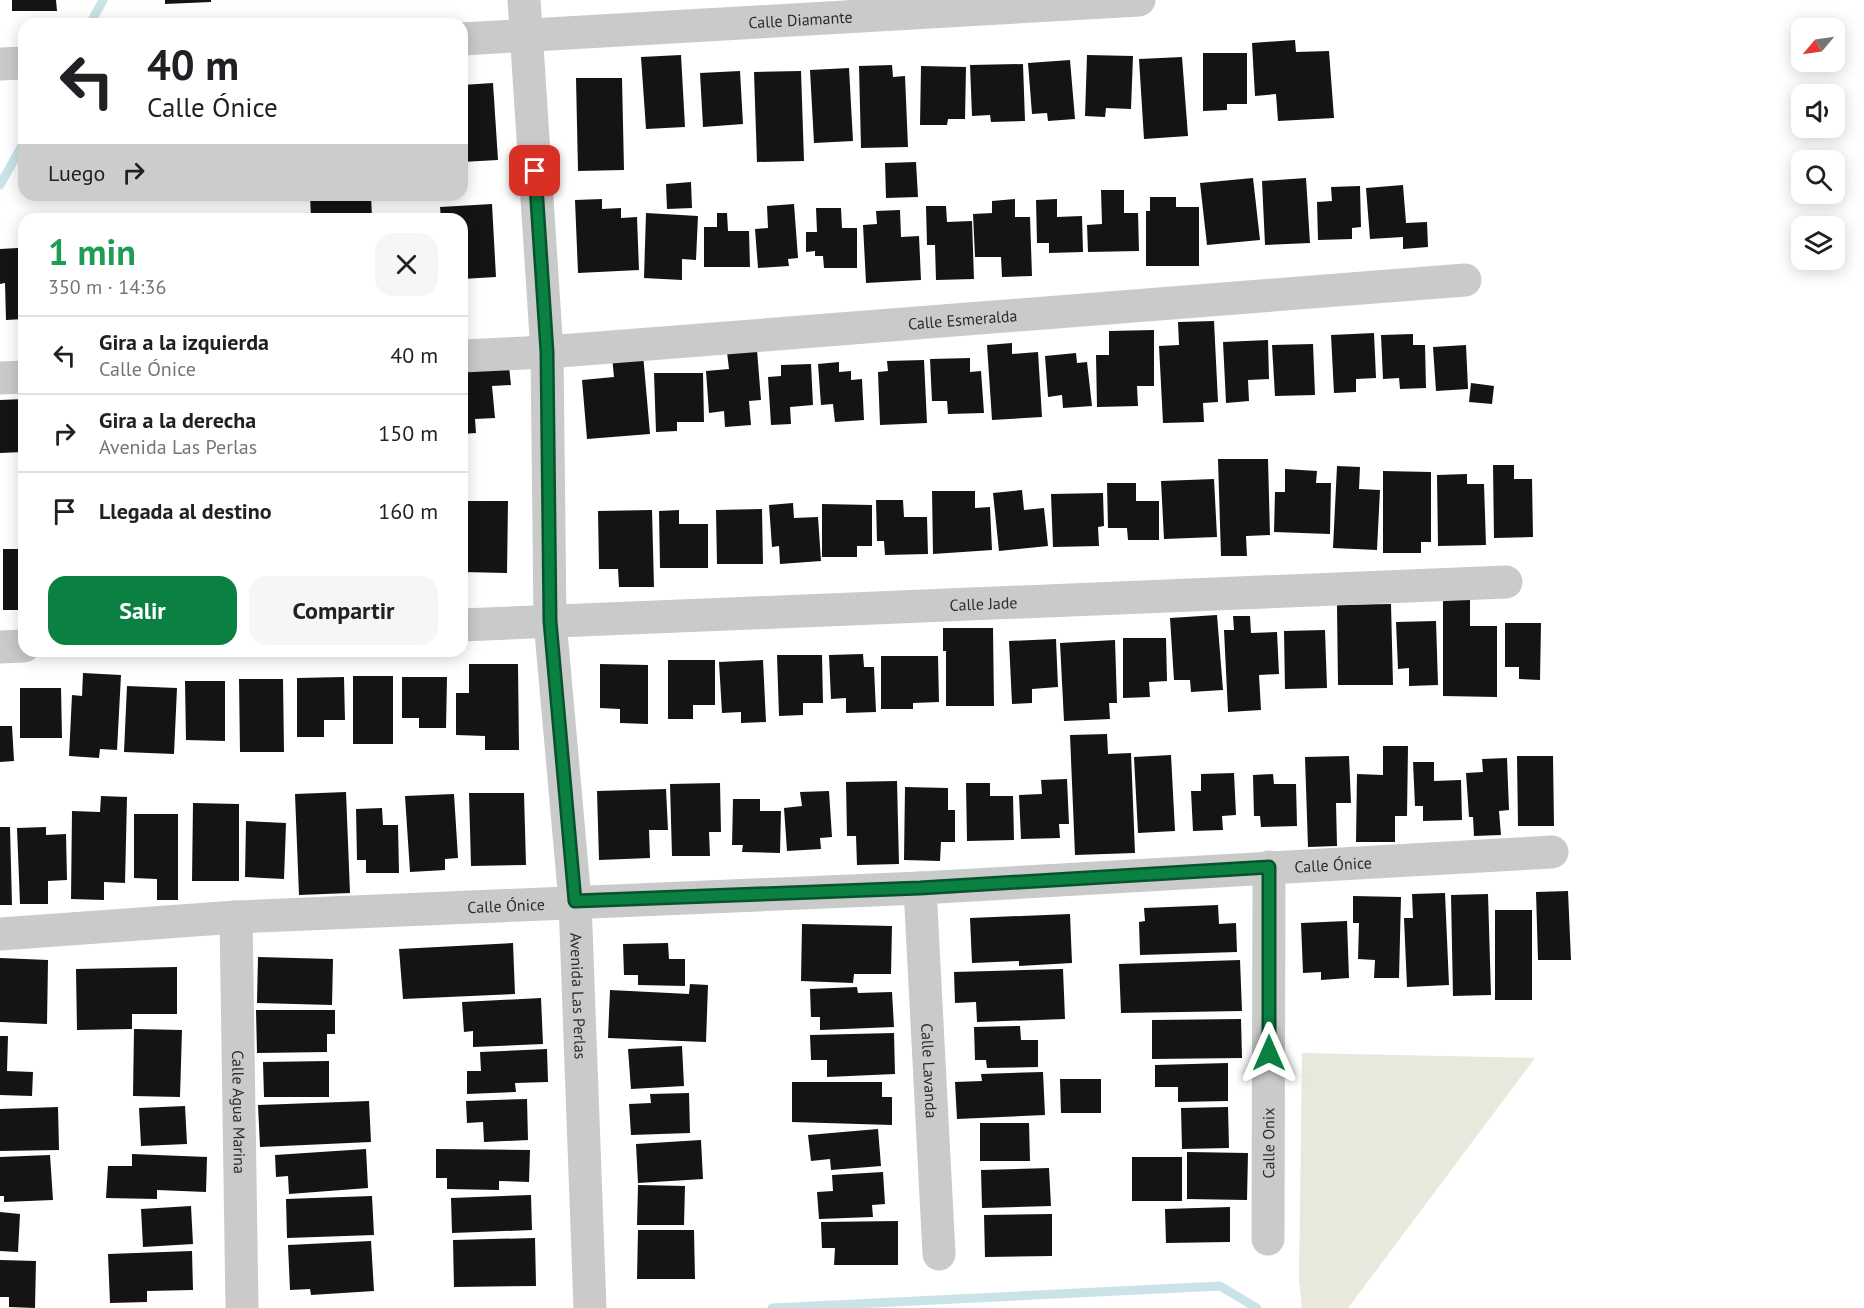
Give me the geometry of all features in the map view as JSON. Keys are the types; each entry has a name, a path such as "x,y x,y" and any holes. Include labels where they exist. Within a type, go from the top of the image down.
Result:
{"street":[{"name":"Avenida Las Perlas","path":"524,0 547,352 550,621 575,901 590,1308"},
{"name":"Calle Diamante","path":"468,39 1139,0"},
{"path":"0,64 18,63"},
{"name":"Calle Esmeralda","path":"468,356 547,352 1465,280"},
{"path":"0,378 18,377"},
{"name":"Calle Jade","path":"468,625 1506,582"},
{"path":"0,647 18,646"},
{"name":"Calle Ónice","path":"0,934 236,917 920,888 1552,852"},
{"name":"Calle Onix","path":"1268,1239 1269,867"},
{"name":"Calle Lavanda","path":"920,888 939,1254"},
{"name":"Calle Agua Marina","path":"236,917 242,1308"}],"shaded area":[{"path":"1302,1053 1535,1058 1348,1308 1302,1308 1299,1279"}],"building":[{"path":"12,0 56,0 57,11 12,11"},
{"path":"165,0 211,0 211,2 165,4"},
{"path":"1295,40 1296,52 1329,51 1334,118 1278,121 1276,94 1255,96 1252,43"},
{"path":"1203,53 1247,53 1247,104 1227,104 1227,110 1203,111"},
{"path":"681,55 685,127 646,129 641,57"},
{"path":"1087,55 1133,56 1131,109 1106,108 1105,117 1085,116"},
{"path":"1182,57 1188,136 1144,139 1139,59"},
{"path":"1070,60 1075,119 1048,121 1047,113 1032,114 1028,63"},
{"path":"1023,64 1025,121 991,122 990,115 972,116 970,65"},
{"path":"892,65 893,77 905,76 908,147 861,148 859,66"},
{"path":"921,66 966,67 965,119 948,119 947,125 920,125"},
{"path":"849,68 853,141 814,143 810,70"},
{"path":"740,71 743,124 703,127 700,73"},
{"path":"801,71 804,161 757,162 754,72"},
{"path":"576,78 622,78 624,170 578,171"},
{"path":"493,83 498,160 468,162 468,85"},
{"path":"916,162 918,197 886,198 885,163"},
{"path":"1253,178 1260,240 1207,245 1200,183"},
{"path":"1306,178 1310,243 1265,245 1262,181"},
{"path":"691,182 692,208 667,209 666,184"},
{"path":"1403,185 1406,223 1427,222 1428,247 1403,249 1403,237 1370,239 1366,188"},
{"path":"1360,186 1361,227 1352,228 1352,239 1318,240 1317,202 1332,201 1331,187"},
{"path":"1101,190 1124,190 1124,213 1138,213 1139,251 1088,252 1087,225 1102,224"},
{"path":"1150,197 1176,197 1176,207 1199,207 1199,266 1146,266 1146,211 1150,211"},
{"path":"602,199 602,209 621,208 621,218 637,217 639,270 578,273 575,200"},
{"path":"1015,199 1015,217 1030,217 1032,276 1002,277 1001,257 975,257 973,214 992,213 992,201"},
{"path":"1057,199 1057,217 1082,216 1083,252 1049,253 1049,243 1037,243 1036,200"},
{"path":"310,201 371,201 372,213 311,213"},
{"path":"492,204 496,277 468,279 468,213 440,213 440,207"},
{"path":"794,204 798,258 788,259 789,266 758,268 755,229 768,228 767,206"},
{"path":"926,206 946,206 947,222 972,221 974,279 936,280 935,245 927,245"},
{"path":"816,208 841,208 842,228 857,228 857,268 824,268 823,256 815,256 815,251 806,252 806,232 817,232"},
{"path":"900,210 901,237 919,236 921,280 866,283 863,225 877,224 876,211"},
{"path":"646,213 698,216 696,260 682,259 682,280 644,278"},
{"path":"717,213 727,213 728,231 749,231 750,267 704,267 704,227 717,227"},
{"path":"18,248 18,319 6,320 5,283 0,284 0,249"},
{"path":"1214,321 1218,402 1203,403 1204,422 1163,423 1159,346 1179,345 1178,322"},
{"path":"1154,330 1154,386 1137,386 1138,406 1097,407 1096,355 1109,355 1109,331"},
{"path":"1374,333 1376,378 1356,379 1356,392 1334,393 1331,335"},
{"path":"1413,334 1413,345 1425,345 1426,388 1400,389 1399,378 1383,379 1381,335"},
{"path":"1268,340 1269,379 1248,380 1249,401 1226,403 1223,342"},
{"path":"1012,343 1012,354 1038,352 1042,417 992,420 987,345"},
{"path":"1313,344 1315,395 1275,396 1272,345"},
{"path":"1466,345 1468,389 1436,391 1433,347"},
{"path":"757,350 761,400 749,401 751,425 725,427 724,411 709,413 706,371 729,369 727,352"},
{"path":"1076,353 1077,363 1087,362 1092,406 1063,408 1062,395 1048,397 1045,356"},
{"path":"643,354 650,434 587,439 582,380 614,377 612,356"},
{"path":"508,357 511,385 492,386 495,418 475,419 476,433 468,434 468,360"},
{"path":"970,358 970,372 981,371 984,413 948,414 947,401 932,401 930,359"},
{"path":"924,360 927,423 880,425 878,372 888,371 887,361"},
{"path":"839,362 839,372 851,371 851,380 862,379 864,420 835,422 833,404 821,405 818,364"},
{"path":"811,364 813,405 790,407 791,424 771,425 768,377 781,376 781,365"},
{"path":"654,373 703,373 704,422 677,422 677,431 656,432"},
{"path":"1471,383 1494,386 1492,404 1469,402"},
{"path":"18,399 18,452 0,453 0,400"},
{"path":"1218,459 1268,459 1270,535 1246,536 1247,556 1221,556"},
{"path":"1493,465 1514,465 1514,479 1532,479 1533,537 1494,538"},
{"path":"1337,466 1360,467 1359,489 1380,490 1377,550 1333,548"},
{"path":"1285,469 1317,471 1316,483 1331,483 1330,534 1274,532 1275,492 1285,492"},
{"path":"1383,471 1431,472 1431,542 1421,542 1421,553 1383,553"},
{"path":"1467,474 1467,484 1484,484 1486,545 1438,546 1437,475"},
{"path":"1214,479 1217,537 1164,539 1161,481"},
{"path":"1107,483 1136,483 1136,501 1159,501 1159,540 1128,540 1127,528 1108,528"},
{"path":"1022,490 1024,510 1044,508 1048,546 999,551 993,493"},
{"path":"932,491 975,491 975,508 990,507 992,550 933,554"},
{"path":"1103,493 1104,526 1098,527 1099,546 1053,547 1051,494"},
{"path":"876,500 903,500 904,517 927,517 928,554 885,555 884,541 877,541"},
{"path":"468,501 508,501 507,573 468,572"},
{"path":"793,503 794,518 818,517 821,561 780,564 779,546 772,547 769,505"},
{"path":"822,504 872,505 872,546 857,546 857,557 822,557"},
{"path":"762,509 763,564 717,564 716,510"},
{"path":"652,510 654,587 619,587 618,569 599,569 598,511"},
{"path":"679,510 679,524 708,524 708,568 660,568 659,511"},
{"path":"3,549 18,549 18,610 3,610"},
{"path":"1443,596 1470,596 1470,626 1497,626 1497,697 1443,696"},
{"path":"1391,604 1393,685 1338,685 1337,605"},
{"path":"1217,615 1223,690 1191,692 1190,680 1174,680 1170,618"},
{"path":"1233,616 1250,616 1251,633 1277,632 1279,674 1259,675 1261,710 1228,712 1224,630 1234,630"},
{"path":"1436,621 1438,685 1409,686 1409,668 1398,669 1396,622"},
{"path":"1505,623 1541,623 1540,680 1519,679 1519,667 1505,667"},
{"path":"943,628 993,628 994,706 946,706 946,651 943,651"},
{"path":"1325,630 1327,688 1285,689 1284,631"},
{"path":"1123,638 1166,638 1167,681 1149,682 1150,697 1123,698"},
{"path":"1056,639 1058,687 1032,689 1032,703 1012,704 1009,641"},
{"path":"1115,640 1117,703 1109,703 1110,719 1064,721 1060,643"},
{"path":"863,654 864,667 874,667 876,712 846,713 846,698 831,699 829,655"},
{"path":"777,655 822,655 823,703 803,703 803,715 779,716"},
{"path":"881,656 938,656 939,702 913,703 913,709 881,709"},
{"path":"668,660 715,660 715,705 693,705 693,719 668,719"},
{"path":"763,660 766,722 741,723 741,712 722,713 719,662"},
{"path":"469,664 518,664 519,750 485,750 485,736 456,735 456,693 469,693"},
{"path":"600,664 648,665 648,724 620,723 620,709 600,708"},
{"path":"83,673 121,675 117,750 100,749 99,758 69,756 72,695 82,696"},
{"path":"353,676 393,676 393,744 353,744"},
{"path":"344,677 345,720 324,720 324,737 297,737 297,678"},
{"path":"402,677 447,677 446,728 419,728 419,718 402,718"},
{"path":"239,679 283,679 284,752 240,752"},
{"path":"185,681 225,681 225,741 186,740"},
{"path":"127,686 177,688 174,754 124,752"},
{"path":"20,688 61,688 62,738 20,738"},
{"path":"0,726 12,726 14,761 0,762"},
{"path":"1107,734 1108,754 1131,753 1135,853 1075,855 1070,735"},
{"path":"1383,746 1408,746 1407,816 1395,816 1395,842 1356,842 1357,774 1383,775"},
{"path":"1171,755 1175,831 1138,833 1134,757"},
{"path":"1349,756 1351,803 1336,803 1337,846 1308,847 1305,757"},
{"path":"1517,756 1553,756 1554,826 1518,826"},
{"path":"1507,758 1509,810 1499,811 1501,835 1474,836 1473,817 1469,817 1466,773 1483,772 1482,759"},
{"path":"1413,762 1434,762 1434,781 1461,780 1462,820 1423,821 1423,806 1415,806"},
{"path":"1234,773 1236,815 1222,816 1223,830 1193,831 1191,791 1201,791 1201,774"},
{"path":"1273,774 1274,784 1296,784 1297,826 1261,827 1260,816 1254,816 1253,775"},
{"path":"1067,779 1069,824 1059,824 1060,838 1021,839 1019,795 1042,794 1041,780"},
{"path":"897,781 899,864 857,865 856,836 847,836 846,782"},
{"path":"720,783 721,832 709,832 710,856 672,856 670,784"},
{"path":"966,783 990,783 990,796 1013,796 1014,840 967,841"},
{"path":"905,787 948,788 948,810 955,810 955,842 941,842 940,861 904,860"},
{"path":"666,789 668,830 649,830 650,858 599,860 597,791"},
{"path":"829,791 832,837 820,838 821,849 787,851 784,808 802,806 800,792"},
{"path":"346,792 350,893 299,895 295,794"},
{"path":"469,793 524,793 526,865 471,866"},
{"path":"454,794 458,858 445,859 445,870 410,872 405,796"},
{"path":"101,796 127,797 125,883 104,882 104,900 71,899 72,811 100,812"},
{"path":"733,799 760,799 760,811 781,811 780,853 742,852 743,845 732,845"},
{"path":"193,803 239,804 239,881 192,881"},
{"path":"382,808 383,825 398,825 399,873 366,873 366,860 357,860 356,809"},
{"path":"134,814 178,814 178,900 157,900 157,879 134,878"},
{"path":"246,821 286,823 284,879 245,877"},
{"path":"0,827 10,827 12,905 0,905"},
{"path":"46,827 46,835 66,834 67,880 48,881 48,904 20,904 17,828"},
{"path":"1568,891 1571,960 1538,960 1536,892"},
{"path":"1445,893 1449,985 1407,987 1404,918 1413,918 1412,894"},
{"path":"1488,894 1491,995 1453,996 1451,895"},
{"path":"1353,896 1401,897 1399,978 1374,978 1375,960 1358,959 1359,923 1353,923"},
{"path":"1218,905 1219,924 1236,923 1237,952 1140,955 1139,922 1145,921 1144,908"},
{"path":"1495,910 1532,910 1532,1000 1495,1000"},
{"path":"1070,914 1072,963 1019,966 1019,961 972,963 970,918"},
{"path":"1347,921 1349,978 1321,980 1321,972 1303,973 1301,923"},
{"path":"802,924 892,926 891,974 854,974 853,983 801,981"},
{"path":"513,943 515,994 403,999 399,949"},
{"path":"668,943 669,959 685,959 685,986 638,985 638,975 624,975 623,944"},
{"path":"258,957 333,959 332,1005 257,1003"},
{"path":"0,958 48,960 47,1024 0,1022"},
{"path":"1240,960 1242,1011 1121,1013 1119,964"},
{"path":"177,967 177,1014 132,1014 132,1029 77,1030 76,969"},
{"path":"1063,969 1065,1019 977,1022 976,1002 955,1003 954,972"},
{"path":"690,984 708,985 706,1042 608,1038 610,990 689,994"},
{"path":"857,987 858,993 892,992 894,1027 820,1030 820,1017 811,1017 810,989"},
{"path":"541,998 543,1044 473,1047 473,1031 464,1032 462,1002"},
{"path":"256,1010 335,1010 335,1034 327,1034 327,1052 257,1053"},
{"path":"1241,1019 1242,1058 1152,1059 1152,1020"},
{"path":"1020,1026 1021,1040 1038,1040 1038,1067 987,1068 986,1060 975,1060 974,1027"},
{"path":"134,1029 182,1030 180,1097 133,1096"},
{"path":"894,1033 895,1074 827,1077 827,1060 811,1060 810,1035"},
{"path":"0,1036 8,1036 7,1071 33,1072 32,1096 0,1095"},
{"path":"682,1046 684,1086 631,1089 628,1049"},
{"path":"547,1049 548,1082 515,1083 516,1092 467,1094 467,1071 481,1071 480,1052"},
{"path":"329,1061 329,1097 264,1097 263,1062"},
{"path":"1228,1063 1228,1101 1178,1102 1178,1087 1155,1087 1155,1065"},
{"path":"1043,1072 1045,1115 957,1119 955,1082 982,1081 981,1074"},
{"path":"1060,1079 1101,1079 1101,1113 1061,1113"},
{"path":"792,1082 882,1082 882,1097 892,1097 892,1125 792,1122"},
{"path":"689,1093 690,1133 631,1135 629,1104 651,1103 650,1094"},
{"path":"527,1099 528,1140 484,1142 483,1122 467,1123 466,1101"},
{"path":"369,1101 371,1142 260,1147 258,1105"},
{"path":"185,1106 187,1144 141,1146 139,1108"},
{"path":"58,1107 59,1150 0,1151 0,1109"},
{"path":"1228,1107 1229,1148 1182,1149 1181,1108"},
{"path":"980,1123 1029,1123 1030,1161 980,1161"},
{"path":"878,1129 881,1166 831,1170 830,1159 811,1161 808,1135"},
{"path":"701,1140 703,1179 638,1183 636,1144"},
{"path":"366,1149 368,1188 289,1194 288,1176 276,1177 275,1155"},
{"path":"436,1149 530,1150 529,1182 499,1181 499,1190 447,1189 447,1178 436,1178"},
{"path":"1187,1152 1248,1153 1247,1200 1187,1199"},
{"path":"132,1154 207,1157 206,1192 157,1190 157,1199 106,1198 108,1166 132,1166"},
{"path":"50,1155 53,1200 4,1202 4,1196 0,1196 0,1157"},
{"path":"1132,1157 1182,1157 1182,1201 1132,1201"},
{"path":"1049,1168 1051,1206 982,1208 981,1170"},
{"path":"883,1172 885,1204 872,1205 873,1217 819,1219 817,1192 833,1191 832,1175"},
{"path":"638,1185 685,1186 684,1225 637,1225"},
{"path":"531,1195 532,1230 452,1233 451,1198"},
{"path":"372,1196 374,1235 287,1238 286,1199"},
{"path":"191,1206 193,1244 143,1247 141,1209"},
{"path":"1230,1207 1230,1242 1166,1243 1165,1209"},
{"path":"0,1212 20,1214 18,1252 0,1251"},
{"path":"1052,1214 1052,1256 985,1257 984,1215"},
{"path":"898,1221 898,1265 834,1265 835,1248 822,1248 821,1222"},
{"path":"638,1230 694,1230 695,1279 637,1279"},
{"path":"535,1238 536,1286 454,1287 453,1240"},
{"path":"371,1241 374,1291 311,1295 310,1289 290,1290 288,1245"},
{"path":"192,1251 193,1290 147,1291 147,1302 110,1303 108,1254"},
{"path":"0,1260 36,1261 35,1308 9,1307 9,1297 0,1297"}],"waterway":[{"path":"93,18 103,0"},
{"path":"0,185 18,153"},
{"path":"772,1308 1220,1286 1257,1308"}],"route":[{"path":"535,171 547,352 550,621 575,901 920,888 1269,867 1269,1053"}]}
